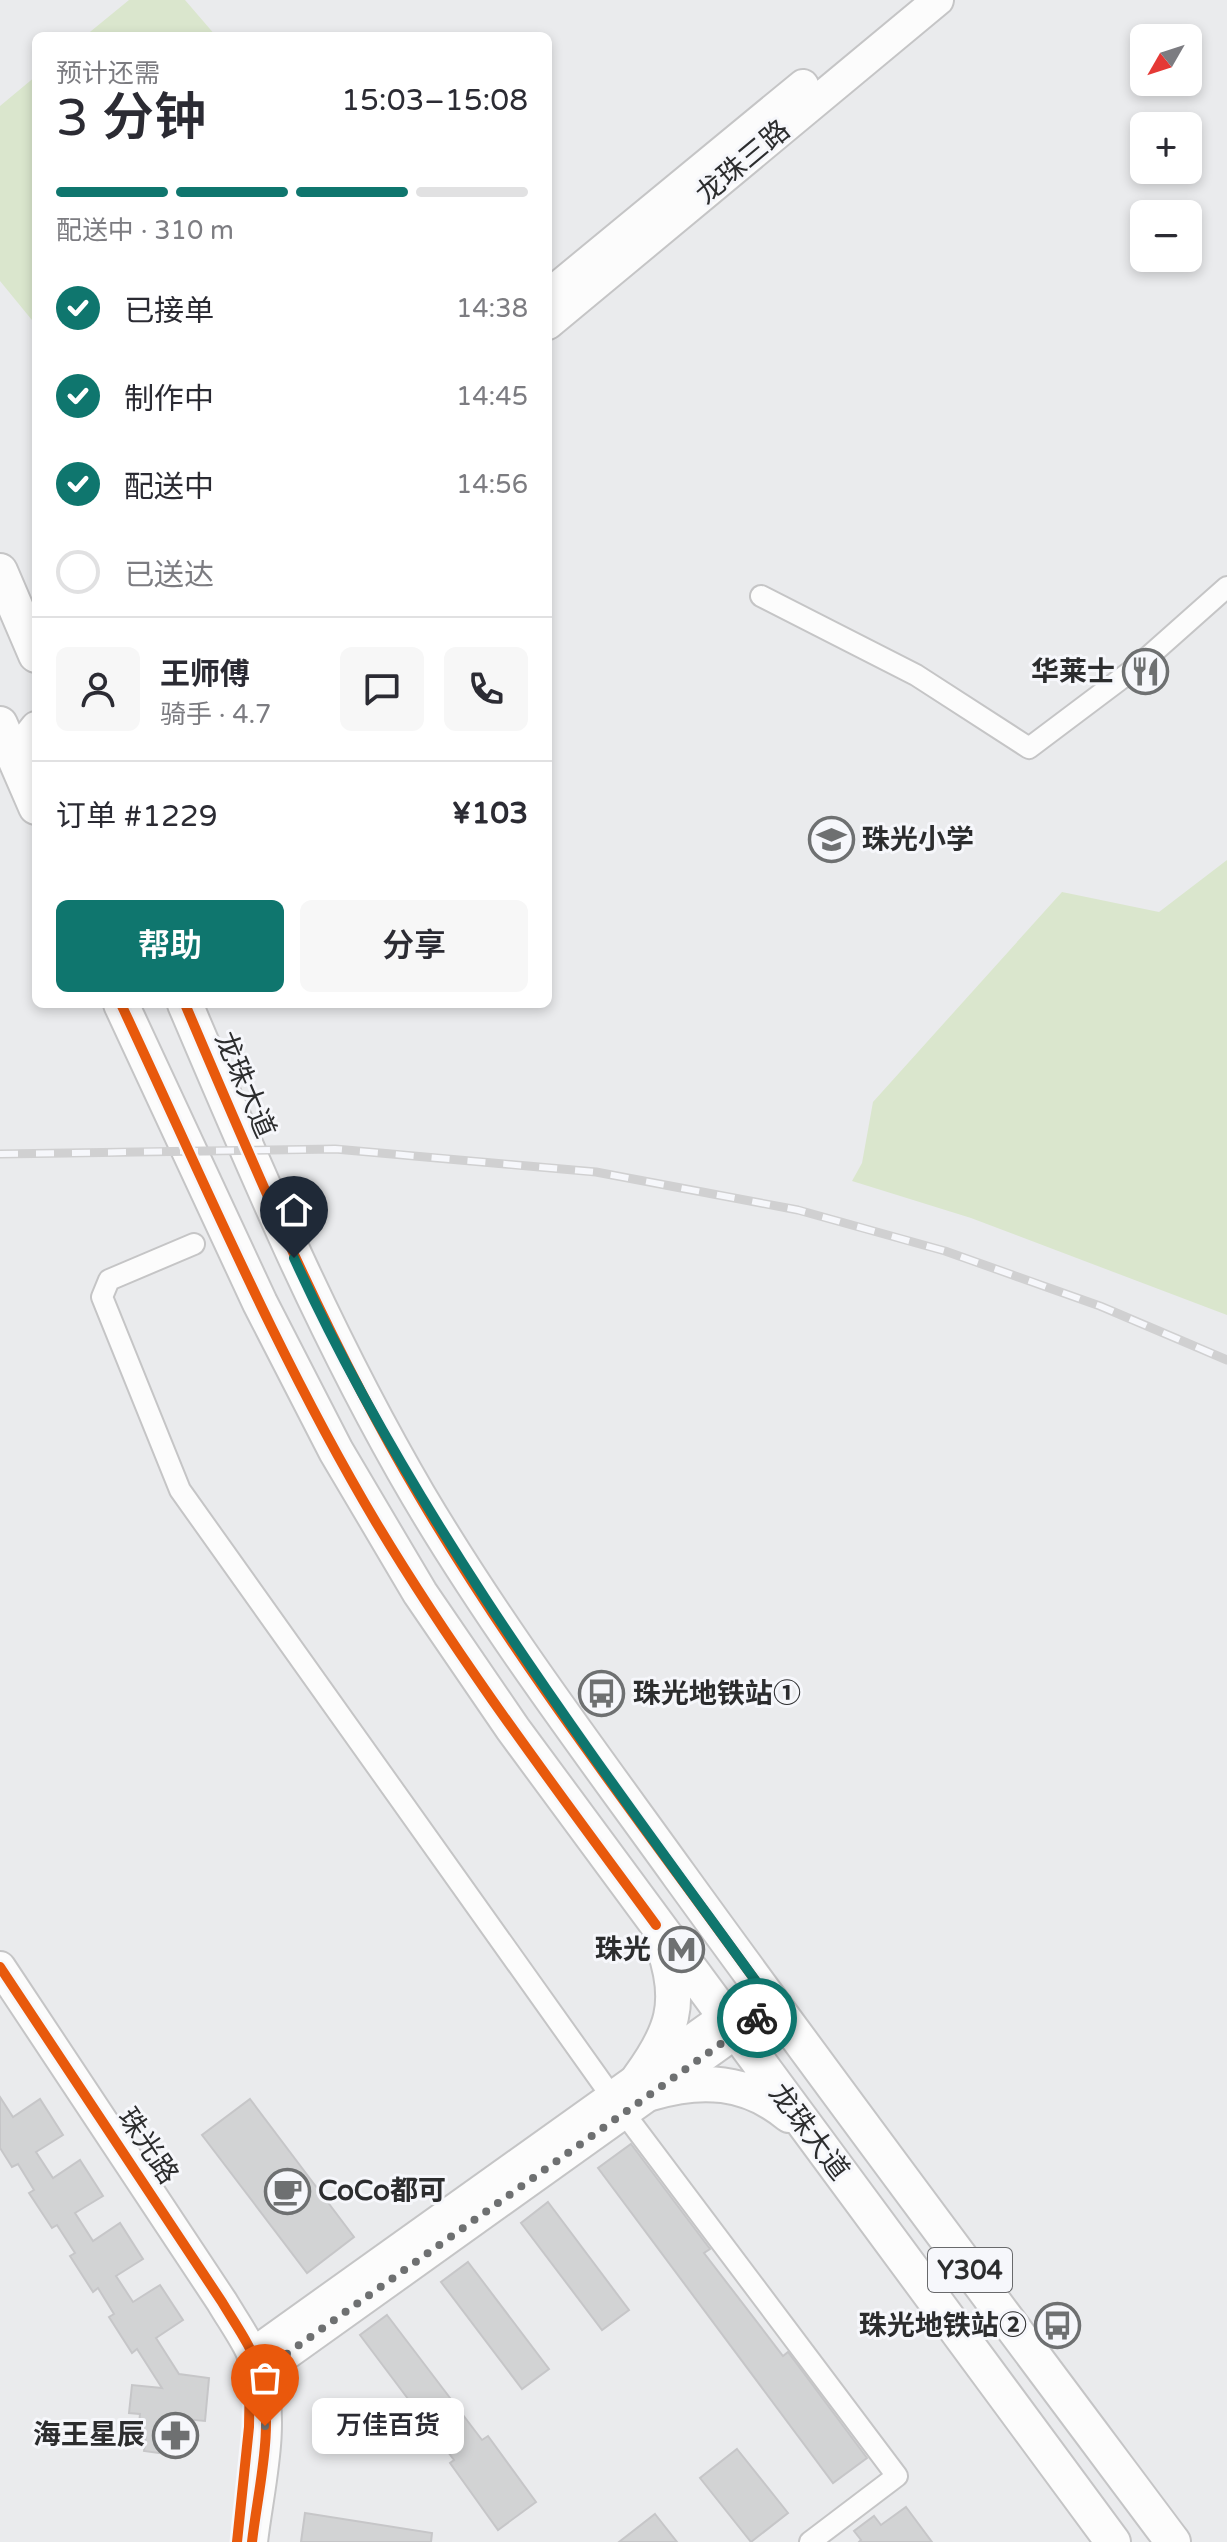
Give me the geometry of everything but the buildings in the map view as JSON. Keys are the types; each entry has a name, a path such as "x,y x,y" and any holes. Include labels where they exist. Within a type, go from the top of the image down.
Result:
{"main road":[{"name":"龙珠三路","path":"552,292 906,0"},
{"name":"龙珠三路","path":"552,321 938,0"},
{"path":"6,584 32,616"},
{"path":"6,584 32,646"},
{"path":"0,724 25,748 32,786"},
{"name":"龙珠大道","path":"123,1008 291,1365 377,1522 465,1662 1113,2542"},
{"name":"龙珠大道","path":"187,1008 305,1282 419,1497 506,1634 768,1998 1173,2542"},
{"path":"632,2095 661,2048 672,2023 675,1990 656,1925"},
{"name":"珠光路","path":"0,1967 222,2302 254,2369 265,2426 252,2542"},
{"path":"254,2369 730,2025 749,1999 768,1998"},
{"path":"632,2095 685,2083 715,2082 747,2090 779,2107 810,2132"},
{"name":"珠光路","path":"237,2542 254,2369"}],"street":[{"path":"761,596 916,675 1029,748 1138,666 1227,587"},
{"path":"194,1244 109,1280 102,1297 180,1490 632,2095 897,2476 810,2542"}],"green space":[{"path":"129,0 185,0 213,32 90,32"},
{"path":"32,79 32,320 0,281 0,106"},
{"path":"1227,860 1227,1315 971,1218 852,1181 862,1163 873,1102 1062,892 1159,912"}],"railway":[{"path":"0,1154 335,1149 596,1172 798,1210 945,1251 1100,1306 1227,1360"}],"cycle path":[{"path":"123,1008 274,1333 377,1524 477,1678 656,1925"},
{"path":"187,1008 323,1315 419,1496 543,1688 768,1998"},
{"path":"0,1967 222,2302 253,2355 264,2394 266,2436 252,2542"},
{"path":"237,2542 249,2427 250,2370"}],"way so far":[{"path":"265,2426 260,2373 757,2018"}],"place":[{"name":"华莱士","path":"1146,672"},
{"name":"珠光小学","path":"831,840"},
{"name":"珠光地铁站①","path":"602,1694"},
{"name":"珠光","path":"682,1950"},
{"name":"CoCo都可","path":"287,2191"},
{"name":"珠光地铁站②","path":"1058,2326"},
{"name":"万佳百货","path":"265,2426"},
{"name":"海王星辰","path":"176,2435"}],"route":[{"path":"294,1258 379,1427 462,1566 506,1634 768,1998 757,2018"}]}
